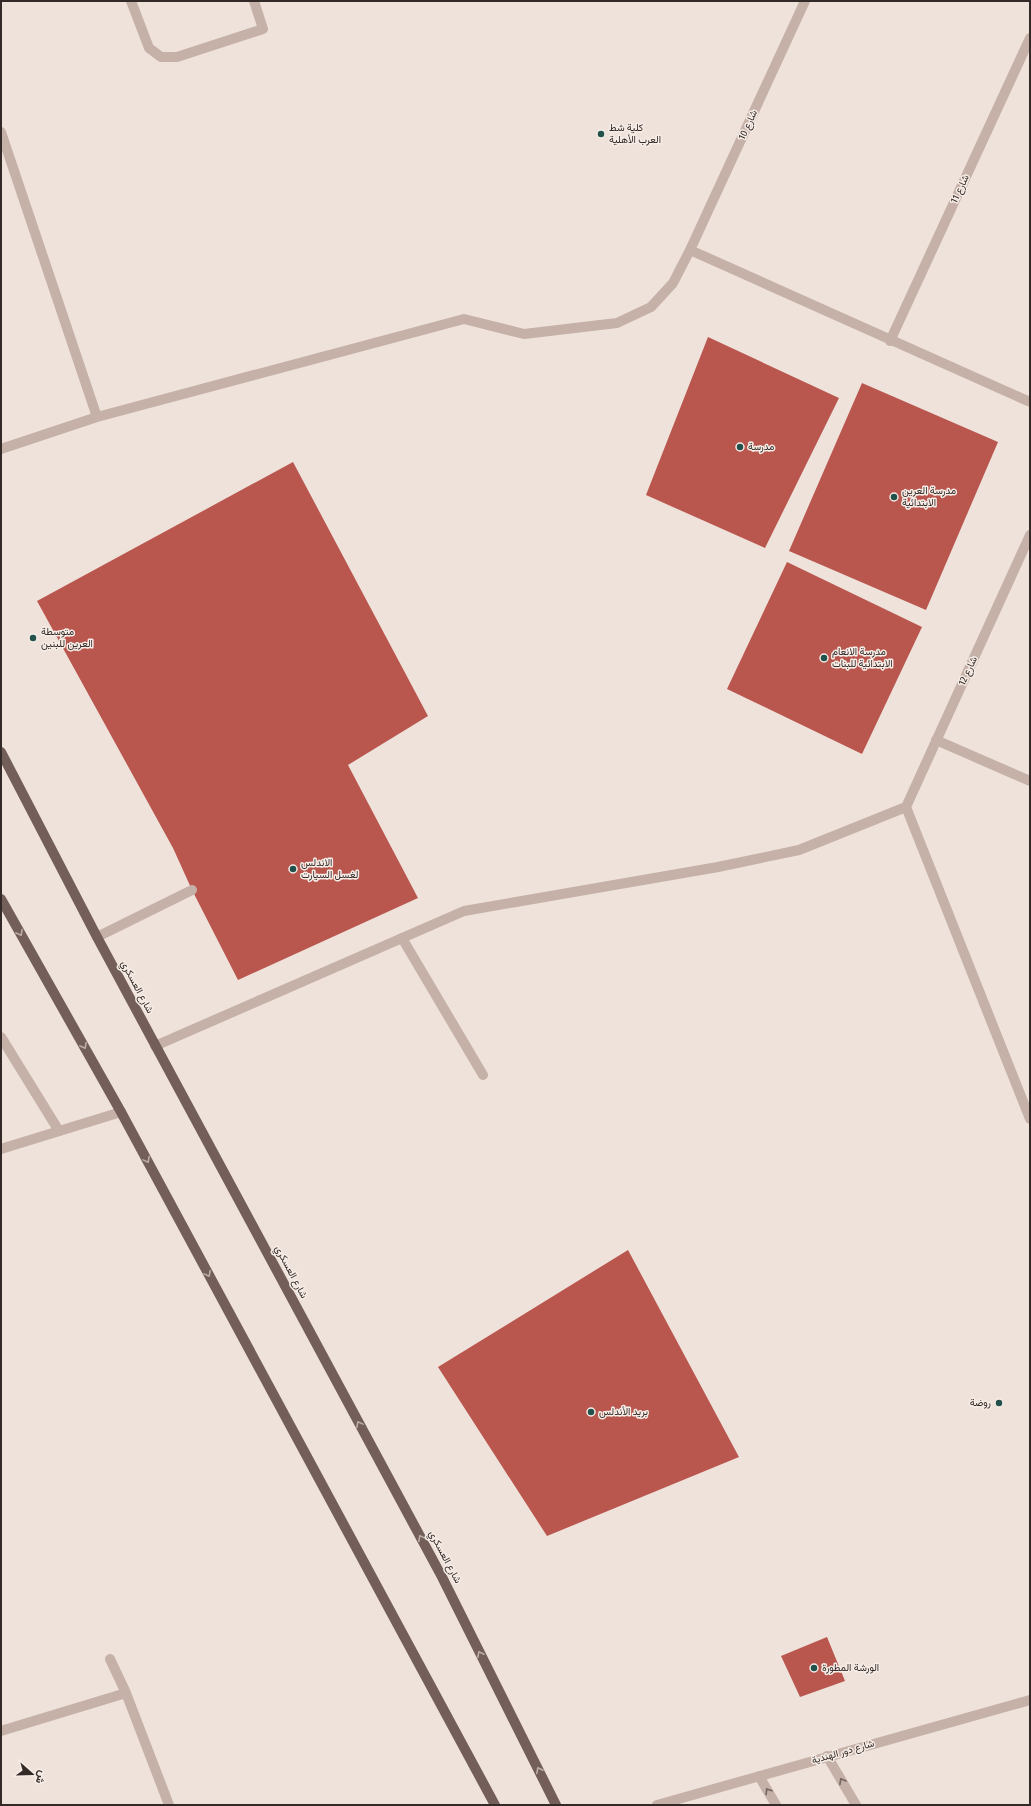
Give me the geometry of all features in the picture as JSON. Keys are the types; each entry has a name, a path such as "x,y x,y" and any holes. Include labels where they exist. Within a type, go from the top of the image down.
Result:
{"main road":[{"name":"شارع العسكري","path":"1,752 155,1046 442,1577 556,1805"},
{"path":"1,898 121,1112 495,1805"}],"street":[{"path":"131,1 149,48 161,57 177,57 263,29 254,1"},
{"name":"شارع 10","path":"1,449 96,417 464,319 524,334 617,323 652,307 673,283 690,250 805,1"},
{"name":"شارع 11","path":"890,341 1030,38"},
{"path":"1,132 96,417"},
{"path":"690,250 890,341 1030,402"},
{"name":"شارع 12","path":"906,807 1030,535"},
{"path":"936,740 1030,781"},
{"path":"155,1046 464,911 586,888 718,867 799,850 906,807 1030,1119"},
{"path":"97,937 192,890"},
{"path":"402,938 484,1075"},
{"path":"1,1037 59,1131"},
{"path":"1,1149 121,1112"},
{"path":"110,1659 126,1693 169,1805"},
{"path":"1,1730 126,1693"},
{"name":"شارع دور الهندية","path":"657,1805 1030,1700"},
{"path":"827,1756 856,1805"},
{"path":"759,1776 776,1805"}],"building":[{"name":"مدرسة","path":"708,337 839,398 765,548 646,495"},
{"name":"مدرسة العرين الابتدائية","path":"862,383 998,442 926,610 789,551"},
{"path":"293,462 428,716 348,765 418,898 238,980 192,890 173,848 37,601"},
{"name":"مدرسة الانعام الابتدائية للبنات","path":"787,562 922,627 862,754 727,689"},
{"name":"بريد الأندلس","path":"628,1250 739,1457 547,1536 438,1367"},
{"name":"الورشة المطورة","path":"827,1637 845,1681 800,1697 781,1656"}],"place":[{"name":"كلية شط العرب الأهلية","path":"601,134"},
{"name":"مدرسة","path":"740,447"},
{"name":"مدرسة العرين الابتدائية","path":"894,497"},
{"name":"متوسطة العرين للبنين","path":"33,638"},
{"name":"مدرسة الانعام الابتدائية للبنات","path":"824,658"},
{"name":"الاندلس لغسل السيارت","path":"293,869"},
{"name":"روضة","path":"999,1403"},
{"name":"بريد الأندلس","path":"591,1412"},
{"name":"الورشة المطورة","path":"814,1668"}]}
